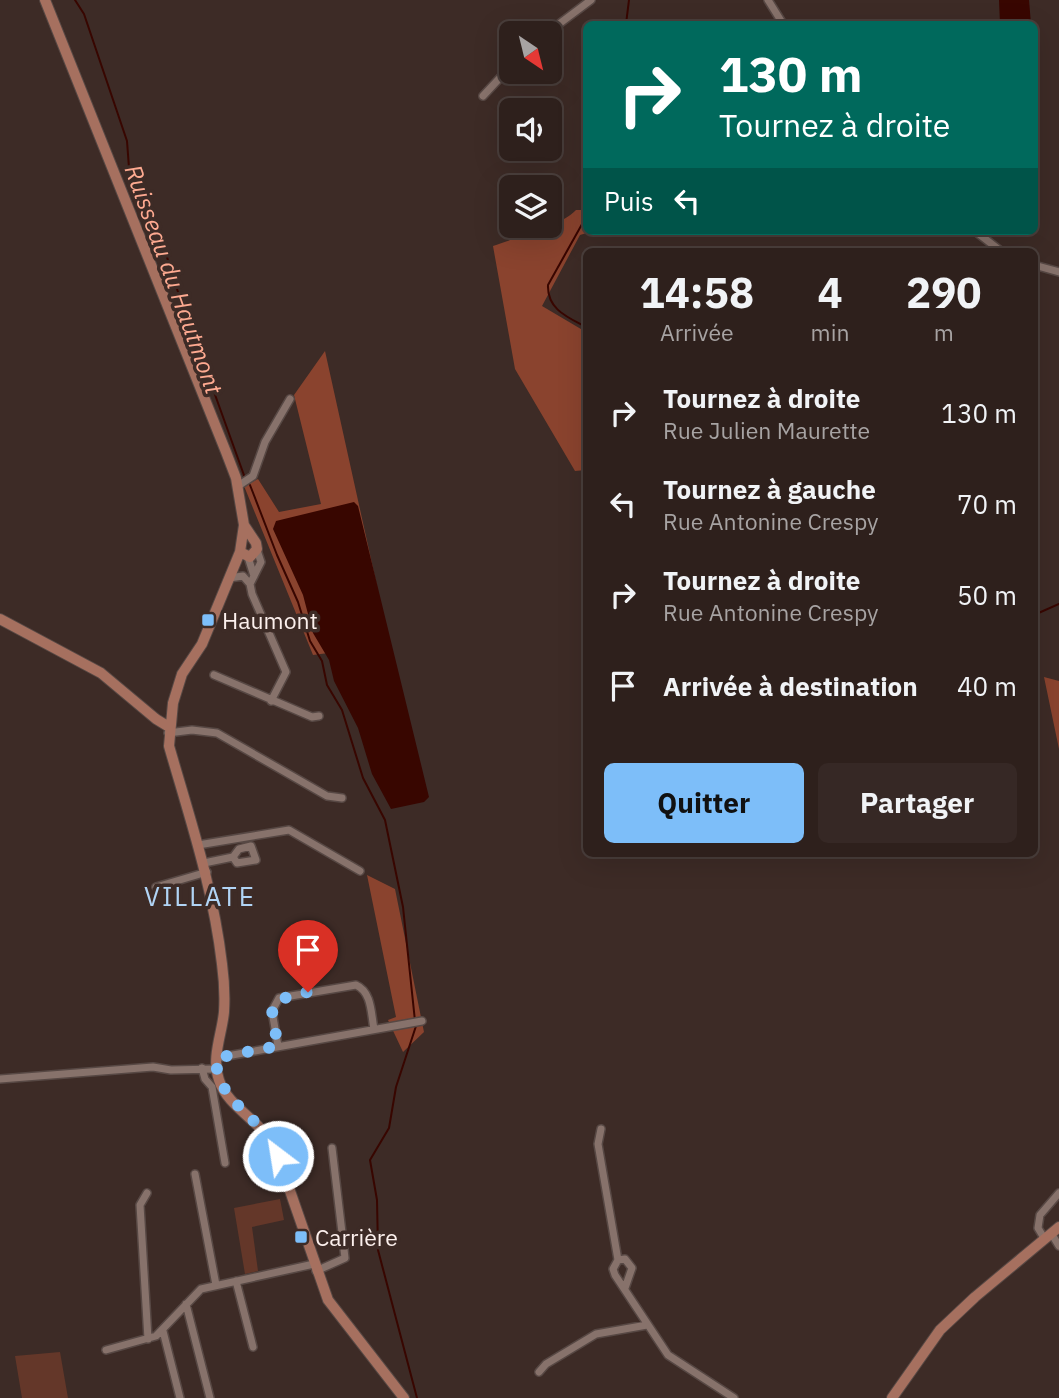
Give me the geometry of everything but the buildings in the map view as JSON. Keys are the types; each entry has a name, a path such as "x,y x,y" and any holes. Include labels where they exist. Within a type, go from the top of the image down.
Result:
{"street":[{"path":"45,0 238,486 247,549 254,576 250,584"},
{"path":"562,22 591,0"},
{"path":"768,0 781,21"},
{"path":"482,96 499,78"},
{"path":"980,235 997,248"},
{"path":"1038,266 1059,271"},
{"path":"238,486 253,476 265,442 290,399"},
{"path":"247,549 233,567 202,644 182,674 169,730 169,746 205,868 216,920 224,1010 216,1063 223,1089 262,1128 274,1145 315,1267 332,1308 368,1349 404,1398"},
{"path":"228,579 243,576 250,584 286,672 271,701"},
{"path":"0,619 101,673 169,730 217,733 327,796 342,798"},
{"path":"214,675 271,701 312,717 318,716"},
{"path":"198,845 289,830 360,871"},
{"path":"156,887 233,857"},
{"path":"278,1046 272,1011 274,1004 279,998 308,992 356,985 363,988 367,993 374,1030"},
{"path":"0,1079 153,1067 171,1070 202,1069 278,1046 422,1021"},
{"path":"202,1069 212,1087 225,1163"},
{"path":"601,1129 598,1144 618,1261 613,1269 668,1355 734,1398"},
{"path":"106,1350 148,1339 163,1331 201,1289 315,1267 345,1258 332,1147"},
{"path":"195,1174 216,1285"},
{"path":"148,1193 140,1205 148,1339"},
{"path":"1059,1194 1040,1215 1038,1228 1052,1232 1059,1246"},
{"path":"892,1398 940,1330 1052,1232"},
{"path":"618,1261 625,1259 632,1268 625,1288"},
{"path":"236,1281 253,1347"},
{"path":"186,1304 211,1398"},
{"path":"539,1372 546,1364 596,1334 647,1325"},
{"path":"163,1331 180,1398"}],"shaded area":[{"path":"999,0 1029,0 1031,21 1000,21"},
{"path":"576,210 583,210 583,234 580,235 542,306 583,330 583,470 575,471 515,369 493,246 515,238 562,238 562,221"},
{"path":"325,351 390,645 313,655 244,486 258,479 279,512 321,504 294,395"},
{"path":"354,502 358,506 429,797 424,802 391,809 372,774 358,728 334,681 329,660 313,633 303,595 273,529 276,521"},
{"path":"1044,677 1059,681 1059,749"},
{"path":"367,875 395,889 424,1032 403,1052 388,1020 396,1017"},
{"path":"280,1199 284,1220 252,1227 258,1271 245,1274 234,1208"},
{"path":"60,1352 68,1398 22,1398 15,1356"}],"waterway":[{"name":"Ruisseau du Hautmont","path":"75,0 84,14 127,141 129,168 147,201 161,236 173,278 245,478"},
{"path":"626,21 629,0"},
{"path":"583,222 548,285 555,306 565,316 583,325"},
{"name":"Ruisseau du Hautmont","path":"250,485 298,602 310,641 322,661 327,685 342,710 363,778 385,820 403,907 415,1021"},
{"path":"1038,613 1059,604"},
{"name":"Ruisseau du Hautmont","path":"416,1026 396,1087 389,1128 370,1160 377,1200 378,1250 417,1398"}],"place":[{"name":"Haumont","path":"208,620"},
{"name":"Carrière","path":"301,1237"}],"district":[{"name":"VILLATE","path":"200,896"}],"route":[{"path":"278,1156 262,1128 223,1089 217,1076 216,1058 278,1046 272,1011 274,1004 279,998 308,992"}]}
